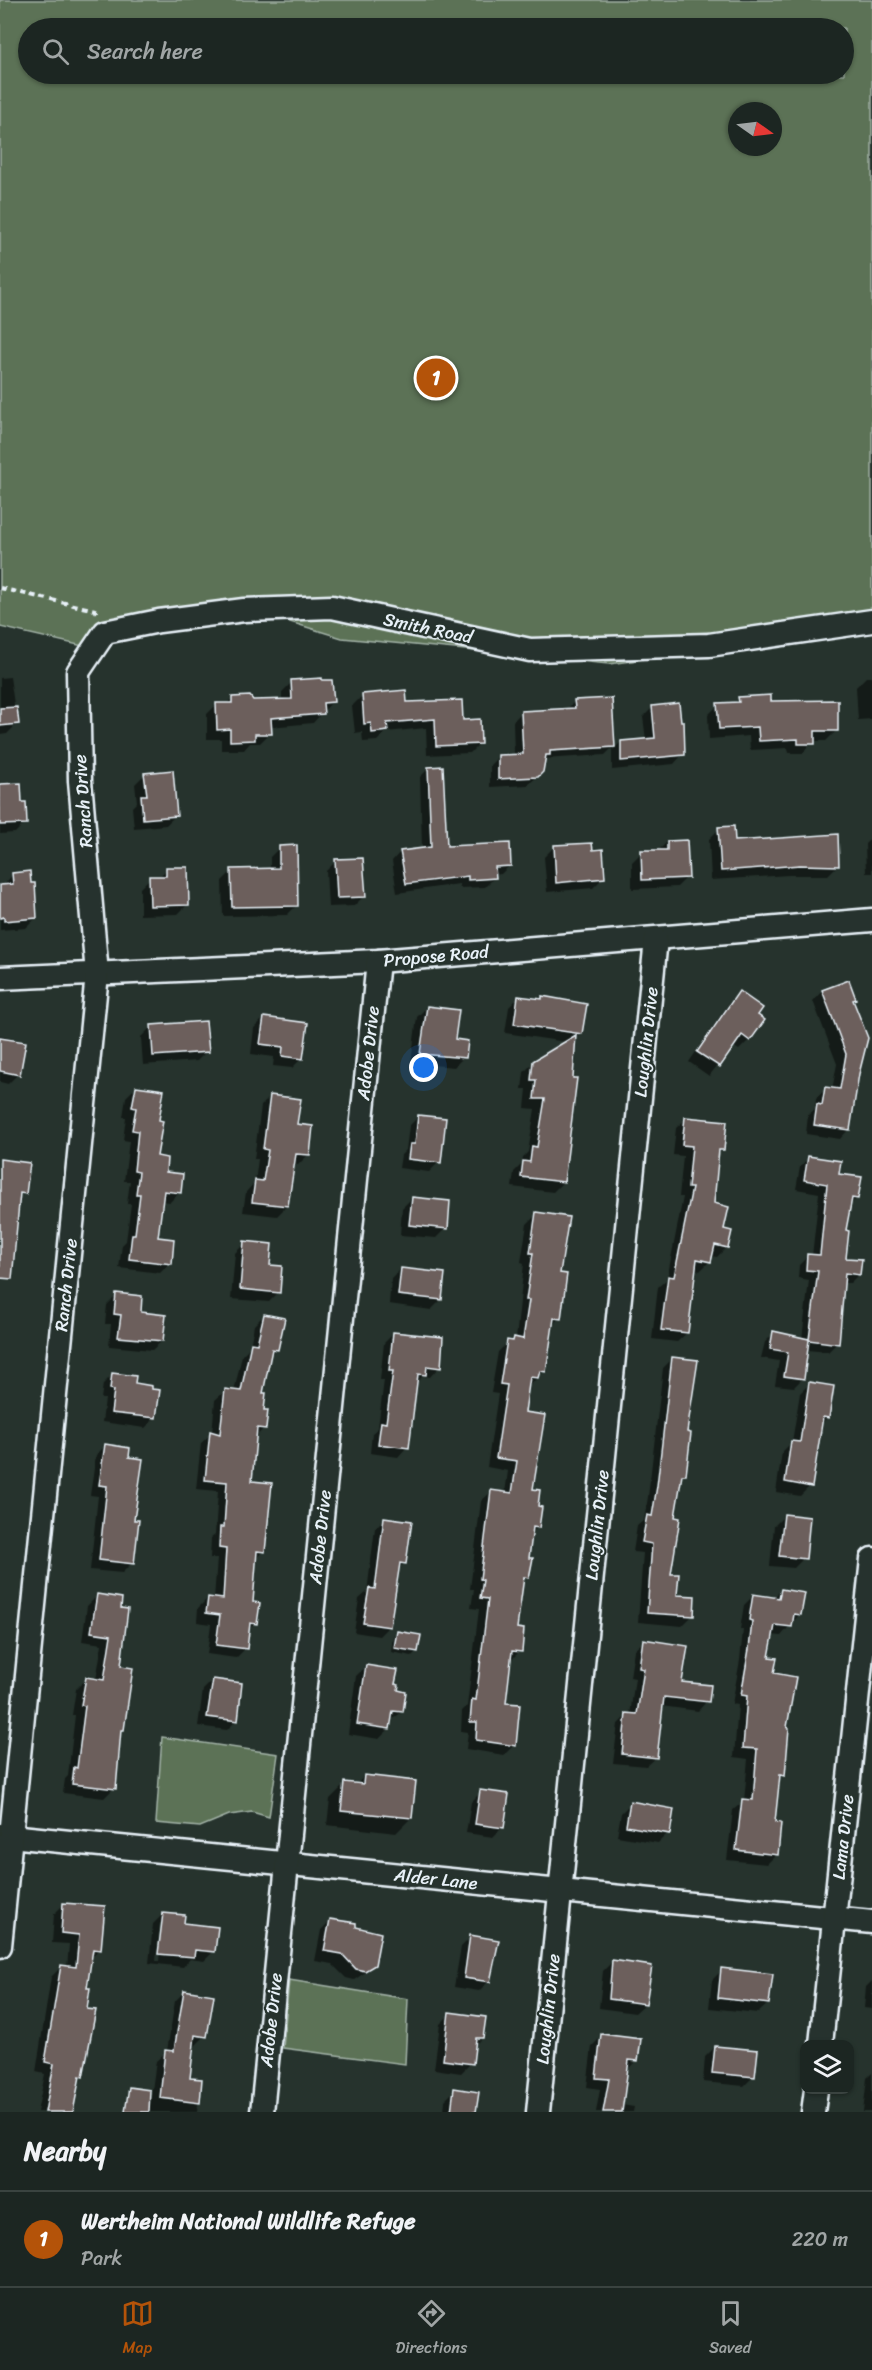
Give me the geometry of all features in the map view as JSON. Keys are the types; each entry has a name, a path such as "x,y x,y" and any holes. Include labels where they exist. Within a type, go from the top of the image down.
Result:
{"street":[{"name":"Smith Road","path":"105,632 159,621 244,610 332,607 530,650 709,645 872,621"},
{"name":"Ranch Drive","path":"0,1946 6,1836 97,974 80,782 78,672 105,632"},
{"name":"Propose Road","path":"0,978 378,961 872,920"},
{"name":"Loughlin Drive","path":"538,2112 656,939"},
{"name":"Adobe Drive","path":"262,2112 378,961"},
{"name":"Lama Drive","path":"821,2040 872,1559"},
{"name":"Alder Lane","path":"6,1836 872,1922"},
{"path":"813,2112 815,2094"}],"path":[{"path":"0,588 95,610 105,632"}],"green space":[{"path":"0,0 872,0 872,628 609,664 342,638 248,609 83,646 0,627"},
{"path":"162,1737 278,1754 269,1817 252,1812 229,1815 200,1827 156,1823"},
{"path":"289,1980 408,1999 405,2064 283,2048"}],"building":[{"path":"322,678 322,680 332,680 334,702 323,703 324,714 271,718 272,734 255,734 255,740 230,741 230,729 217,730 216,703 232,703 232,697 250,696 253,700 292,699 291,680"},
{"path":"406,690 407,702 462,700 463,720 480,719 481,744 436,746 435,719 387,723 388,731 372,733 371,723 364,724 362,694"},
{"path":"771,695 771,701 838,700 838,731 815,731 815,744 798,744 798,739 759,741 758,727 719,729 717,703 739,702 738,697"},
{"path":"612,698 615,747 550,751 550,755 546,755 543,772 538,777 498,779 498,755 523,754 521,711 575,708 574,700"},
{"path":"679,703 681,721 684,721 685,755 621,761 621,741 655,738 652,706"},
{"path":"17,707 19,724 0,726 0,708"},
{"path":"443,766 447,846 510,843 511,866 495,867 496,878 468,880 468,876 406,884 400,851 431,847 428,767"},
{"path":"173,770 177,816 143,819 141,795 147,795 144,773"},
{"path":"21,783 22,802 26,802 27,824 0,825 0,784"},
{"path":"734,826 735,841 838,834 839,866 800,865 721,871 718,827"},
{"path":"687,840 689,878 642,880 641,850 667,850 667,841"},
{"path":"592,843 593,850 603,849 605,878 556,883 554,845"},
{"path":"297,845 298,906 232,907 231,869 279,868 279,846"},
{"path":"363,858 366,897 337,898 335,859"},
{"path":"166,867 188,867 189,905 150,906 149,876 166,876"},
{"path":"30,871 31,883 35,883 37,918 4,921 4,917 0,918 0,885 13,884 12,873"},
{"path":"849,980 856,999 853,1000 868,1038 859,1074 850,1130 814,1125 817,1104 822,1105 825,1087 840,1089 846,1054 822,990"},
{"path":"739,991 763,1008 758,1015 765,1020 750,1041 742,1035 720,1067 697,1052"},
{"path":"518,996 542,999 542,996 587,1004 582,1034 514,1024"},
{"path":"427,1006 459,1010 455,1039 468,1041 466,1058 420,1054"},
{"path":"264,1017 308,1023 303,1059 282,1056 283,1047 260,1044"},
{"path":"206,1021 209,1052 153,1056 151,1025"},
{"path":"576,1035 573,1078 577,1078 564,1182 521,1177 523,1161 530,1162 532,1146 537,1147 545,1099 534,1099 536,1080 531,1080 533,1061"},
{"path":"0,1038 26,1042 20,1075 0,1071"},
{"path":"136,1086 164,1090 159,1120 163,1121 157,1156 167,1158 166,1172 183,1174 181,1193 164,1191 158,1237 174,1239 172,1264 129,1259 140,1194 136,1194 139,1172 134,1171 138,1131 132,1130 136,1108 132,1107"},
{"path":"270,1095 301,1099 297,1124 313,1126 310,1155 296,1154 288,1206 252,1202 255,1180 263,1181 268,1150 263,1149"},
{"path":"418,1115 446,1118 441,1163 408,1159 410,1144 415,1144"},
{"path":"685,1117 727,1121 724,1150 719,1150 714,1203 729,1207 724,1229 732,1231 728,1248 715,1245 711,1262 697,1259 688,1333 661,1330 668,1276 674,1277 692,1188 688,1188 692,1146 682,1145"},
{"path":"808,1156 841,1161 839,1174 862,1177 858,1199 852,1198 846,1230 849,1231 846,1258 862,1259 860,1275 845,1273 839,1344 809,1340 804,1379 784,1376 788,1352 770,1349 773,1331 809,1339 818,1271 806,1270 807,1254 820,1255 827,1184 804,1180"},
{"path":"0,1159 30,1163 26,1194 20,1193 12,1279 0,1278"},
{"path":"412,1197 450,1201 448,1229 409,1225"},
{"path":"536,1212 569,1217 560,1273 567,1274 561,1319 554,1318 546,1372 540,1371 538,1378 530,1377 525,1412 545,1415 533,1489 540,1490 538,1506 542,1507 539,1528 533,1527 529,1558 533,1558 529,1578 524,1577 517,1628 524,1629 522,1652 512,1651 506,1703 520,1704 516,1746 476,1740 477,1722 470,1722 472,1699 476,1700 488,1599 480,1598 483,1580 480,1579 491,1490 512,1493 517,1461 496,1458 507,1385 500,1384 507,1340 513,1341 514,1337 523,1339 529,1300 526,1300"},
{"path":"244,1241 272,1244 270,1265 282,1266 280,1293 240,1289"},
{"path":"401,1268 445,1273 442,1300 398,1295"},
{"path":"116,1293 142,1296 141,1312 166,1315 163,1341 118,1337 121,1315 114,1314"},
{"path":"264,1314 285,1318 278,1350 272,1349 263,1393 266,1393 264,1410 268,1410 266,1429 257,1428 252,1481 272,1483 265,1552 257,1551 253,1602 260,1603 257,1624 250,1623 247,1649 216,1645 220,1615 206,1613 208,1597 223,1599 226,1549 219,1548 220,1527 224,1527 227,1482 205,1480 210,1431 220,1434 225,1389 241,1391 251,1343 257,1344"},
{"path":"393,1332 443,1337 441,1368 427,1366 426,1375 418,1374 409,1448 378,1444 381,1422 386,1423 393,1371 389,1371"},
{"path":"672,1357 698,1360 687,1432 691,1433 686,1475 682,1475 675,1517 680,1518 671,1574 679,1574 677,1595 695,1596 694,1616 647,1613 652,1544 642,1542 647,1515 652,1516 657,1486"},
{"path":"112,1373 136,1376 135,1383 160,1390 156,1418 111,1413 114,1390 110,1389"},
{"path":"809,1382 834,1386 829,1418 823,1417 812,1487 785,1482 791,1441 800,1442"},
{"path":"105,1444 130,1448 129,1457 143,1459 134,1520 139,1520 134,1564 99,1560 107,1486 99,1485"},
{"path":"784,1514 810,1517 806,1559 779,1556"},
{"path":"384,1517 412,1521 406,1564 400,1563 390,1627 363,1623 369,1588 375,1589"},
{"path":"781,1589 805,1593 801,1615 794,1614 792,1627 775,1625 769,1657 777,1658 774,1673 796,1677 787,1727 789,1728 785,1776 780,1775 775,1822 781,1823 778,1855 736,1850 742,1799 753,1800 757,1749 743,1748 747,1696 741,1695 749,1649 752,1621 749,1620 753,1594 779,1598"},
{"path":"97,1594 122,1598 121,1608 128,1609 121,1666 133,1668 124,1730 121,1730 116,1789 72,1784 74,1767 77,1768 85,1706 81,1705 86,1677 104,1680 111,1635 91,1632"},
{"path":"397,1631 421,1635 418,1652 394,1648"},
{"path":"643,1639 688,1646 682,1682 711,1685 709,1702 664,1697 657,1758 622,1754 626,1713 637,1714 644,1669 639,1668"},
{"path":"366,1665 398,1670 395,1684 399,1685 398,1690 406,1692 403,1712 393,1711 390,1729 357,1724"},
{"path":"213,1679 242,1683 238,1721 207,1717"},
{"path":"364,1775 416,1781 412,1818 341,1811 344,1782 363,1784"},
{"path":"480,1790 509,1794 504,1828 475,1824"},
{"path":"630,1801 674,1809 670,1834 626,1826"},
{"path":"63,1903 105,1906 101,1950 93,1949 87,1988 90,1988 87,2009 96,2010 83,2077 80,2076 73,2112 45,2112 54,2064 45,2062 61,1965 76,1967 79,1935 61,1933"},
{"path":"163,1913 185,1915 184,1923 218,1927 215,1952 195,1950 194,1957 158,1954"},
{"path":"330,1919 356,1923 356,1927 381,1933 375,1965 365,1971 356,1969 342,1954 324,1951"},
{"path":"470,1935 499,1940 490,1982 464,1978"},
{"path":"612,1960 652,1966 646,2004 609,1999"},
{"path":"721,1968 773,1974 769,2004 718,1998"},
{"path":"184,1990 214,1995 207,2037 195,2035 190,2078 202,2079 200,2103 160,2098 165,2050 174,2051"},
{"path":"449,2012 486,2017 483,2038 476,2038 473,2064 443,2060"},
{"path":"601,2034 641,2039 638,2061 629,2060 622,2112 603,2112 609,2079 596,2078"},
{"path":"715,2046 758,2050 755,2077 712,2073"},
{"path":"129,2087 150,2090 149,2112 125,2112"},
{"path":"454,2088 479,2092 476,2112 451,2112"}],"place":[{"name":"Wertheim National Wildlife Refuge","path":"436,378"}]}
